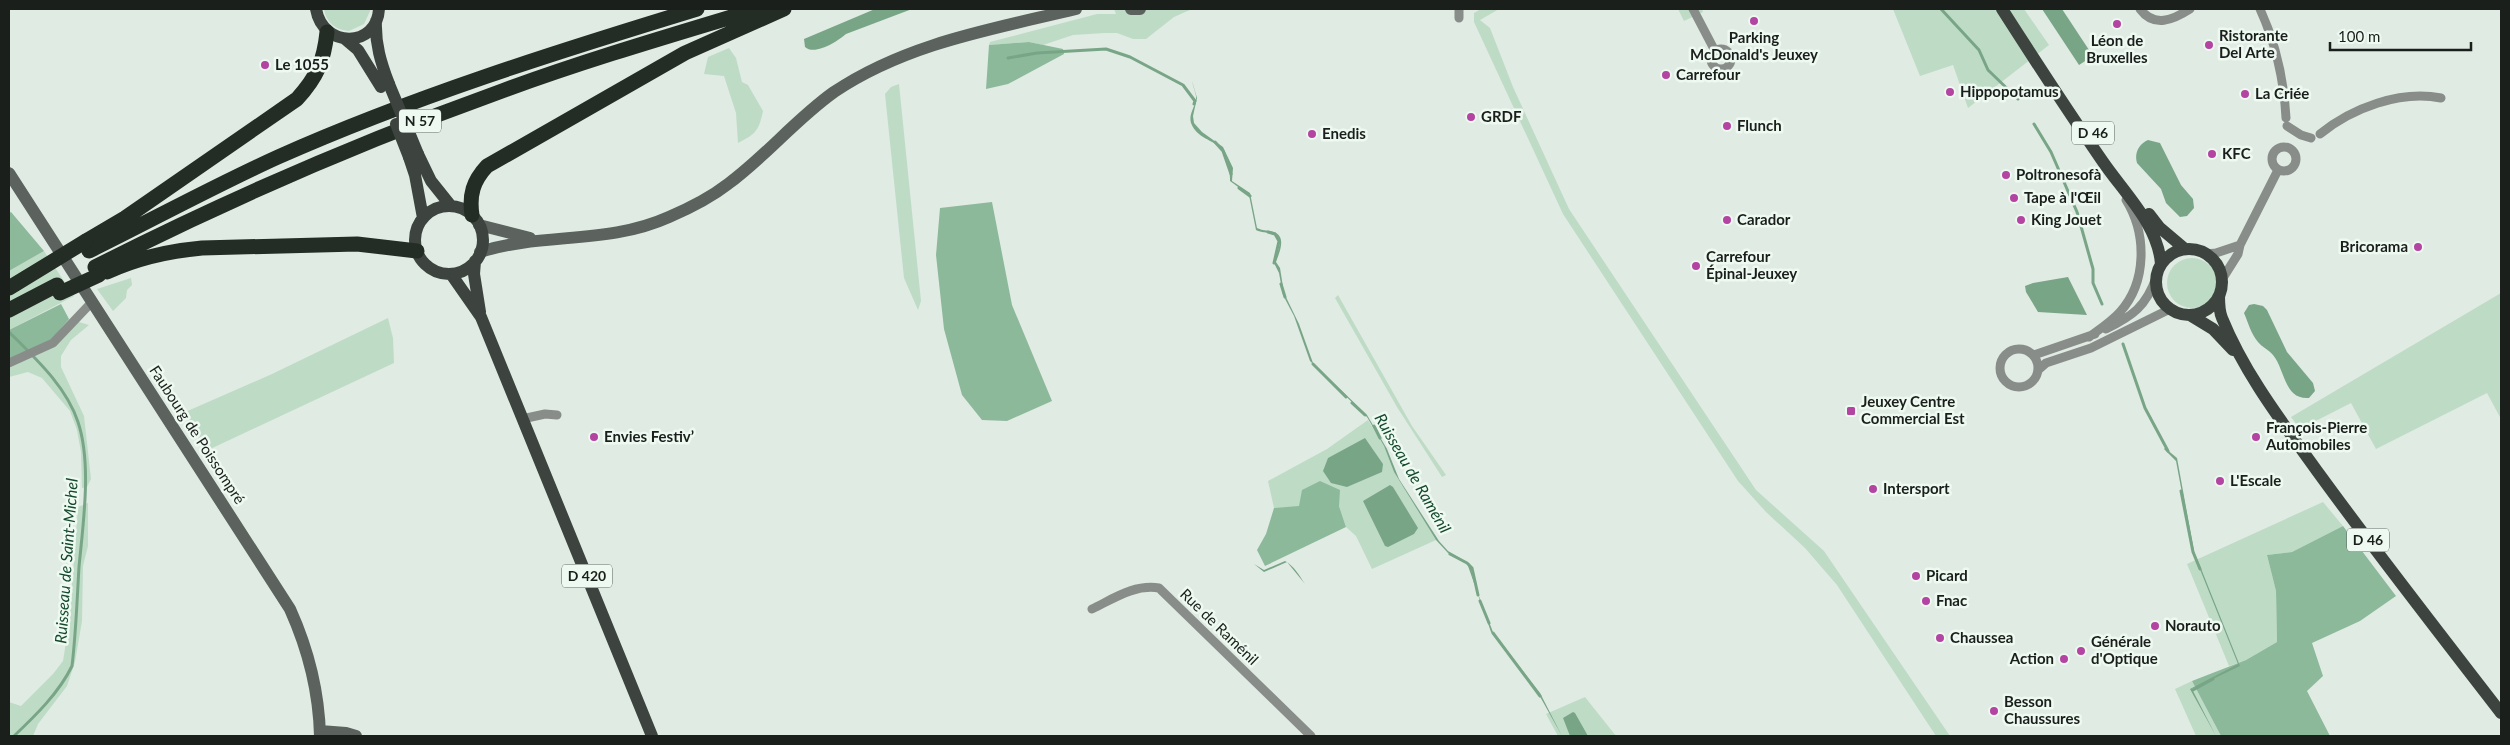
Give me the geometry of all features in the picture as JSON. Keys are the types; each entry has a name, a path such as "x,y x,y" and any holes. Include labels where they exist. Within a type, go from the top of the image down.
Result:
{"highway":[{"name":"N 57","path":"9,288 88,246 278,158 393,110 537,60 698,9"},
{"name":"N 57","path":"9,310 41,294 59,289 97,271 208,212 409,126 552,74 758,9"},
{"path":"475,220 470,202 472,189 477,176 487,166 685,53 784,9"},
{"path":"88,246 125,218 297,99 314,80 325,49 327,32"},
{"path":"97,271 186,249 357,244 417,252"}],"main road":[{"path":"316,9 318,18 327,32 345,39 358,50 385,85"},
{"name":"D 46","path":"2002,9 2102,161 2150,227 2157,243 2161,264"},
{"name":"D 46","path":"2012,9 2133,194 2159,227 2185,249"},
{"path":"345,39 363,35 378,15"},
{"path":"378,15 376,38 385,85 414,156 451,206"},
{"path":"414,156 415,175 423,218"},
{"path":"451,206 466,210 475,220 482,239 478,257 468,267 451,274 430,268 417,252 416,234 423,218 436,209 451,206"},
{"path":"2185,249 2206,254 2216,263 2222,281 2219,296 2212,306 2202,312 2190,315 2180,314 2170,309 2162,300 2157,290 2156,278 2161,264 2174,252 2185,249"},
{"name":"D 420","path":"478,257 474,274 481,317 650,735"},
{"name":"D 420","path":"451,274 481,317"},
{"name":"D 46","path":"2219,296 2221,318 2243,361 2294,439 2355,523 2501,713"},
{"name":"D 46","path":"2190,315 2213,328 2243,361"}],"street":[{"path":"478,257 503,245 542,240 591,238 632,230 667,218 728,185 797,122 834,92 893,59 926,46 1076,9"},
{"path":"1131,9 1140,9"},
{"path":"1693,9 1715,51"},
{"path":"2140,9 2144,15 2157,21 2168,21 2190,9"},
{"path":"2260,9 2276,52 2284,89 2287,122 2301,136 2311,138"},
{"path":"2320,134 2350,115 2390,100 2430,96 2441,98"},
{"path":"2090,337 2112,321 2129,301 2137,285 2140,265 2141,242 2129,204 2102,161"},
{"path":"2222,281 2238,254 2240,245 2278,170"},
{"name":"Faubourg de Poissompré","path":"9,173 290,609 302,636 312,674 320,733"},
{"path":"475,220 505,233 542,240"},
{"path":"2206,254 2216,253 2240,245"},
{"path":"2156,278 2144,304 2123,321 2090,337 2034,355 2020,348 2013,349 2001,358 1999,371 2005,381 2018,387 2031,383 2038,370 2046,363 2091,348 2170,309"},
{"path":"9,364 53,343 92,303"},
{"path":"2034,355 2038,370"},
{"path":"522,419 545,414 556,415"},
{"name":"Rue de Raménil","path":"1092,610 1127,592 1146,587 1158,588 1312,736"},
{"path":"320,733 346,733 356,736"}],"shaded area":[{"path":"324,9 371,9 364,24 349,31 335,27 327,18"},
{"path":"875,9 912,9 846,34 832,44 820,49 814,50 805,47 804,39"},
{"path":"1114,9 1192,9 1174,17 1146,39 1133,39 1117,33 1105,33 1073,35 1043,45 1029,42 989,45 990,42 1097,14 1116,14"},
{"path":"1481,9 1499,9 1480,20 1490,28 1513,87 1569,209 1756,490 1824,551 1950,736 1936,736 1837,585 1805,548 1766,512 1738,481 1563,214 1474,22 1474,13"},
{"path":"1678,9 1702,9 1703,12 1684,21"},
{"path":"1893,9 2024,9 2049,45 1968,108 1953,65 1920,76"},
{"path":"2042,9 2062,9 2093,56 2079,65"},
{"path":"1029,42 1063,49 1064,54 1008,84 986,89 989,45"},
{"path":"729,48 736,58 742,82 748,85 763,111 756,131 738,143 736,113 724,76 704,74 708,57"},
{"path":"1192,81 1197,98 1193,116 1194,123 1202,132 1223,147 1233,168 1232,181 1250,193 1257,228 1274,232 1280,238 1281,245 1276,262 1280,268 1284,293 1299,324 1313,363 1367,415 1387,449 1399,479 1439,541 1448,551 1470,564 1475,586 1467,563 1448,553 1436,540 1394,472 1384,446 1367,417 1310,361 1294,316 1283,295 1279,273 1274,263 1279,247 1279,239 1273,234 1256,230 1249,195 1230,181 1226,155 1214,143 1201,136 1195,130 1190,119 1196,99"},
{"path":"899,84 921,301 918,310 904,278 885,94 891,87"},
{"path":"2148,140 2160,143 2181,185 2193,199 2194,208 2187,216 2180,217 2166,203 2161,189 2137,163 2138,149"},
{"path":"992,202 1012,305 1052,401 1007,421 982,420 962,395 944,329 936,255 940,208"},
{"path":"11,212 44,251 9,271 9,213"},
{"path":"44,251 74,296 9,330 9,271"},
{"path":"2192,258 2202,260 2210,265 2215,273 2217,283 2215,293 2210,301 2202,306 2192,308 2182,306 2174,301 2169,293 2167,283 2169,273 2174,265 2182,260"},
{"path":"2068,277 2087,315 2038,312 2026,292 2025,286"},
{"path":"131,278 132,285 127,290 126,298 113,311 97,289"},
{"path":"2501,293 2501,419 2487,393 2376,449 2351,403 2300,429 2291,417"},
{"path":"1338,295 1412,426 1446,475 1442,477 1397,407 1335,298"},
{"path":"61,304 69,319 52,339 9,360 9,330"},
{"path":"2249,305 2263,306 2267,310 2287,352 2313,383 2315,391 2309,398 2301,397 2290,389 2273,355 2253,335 2244,313"},
{"path":"388,318 393,338 394,363 206,451 183,413 272,374"},
{"path":"69,319 89,325 71,340 61,356 61,367 84,416 91,479 87,487 82,488 81,452 77,430 70,411 42,378 28,372 9,377 9,360 52,339"},
{"path":"1368,420 1384,446 1394,472 1436,540 1372,569 1356,536 1346,527 1339,506 1274,508 1268,481 1327,449"},
{"path":"1365,438 1383,464 1382,472 1347,487 1331,483 1323,471 1328,458"},
{"path":"2165,448 2177,458 2194,551 2240,666 2192,689 2216,736 2190,689 2238,664 2193,552 2176,461"},
{"path":"1320,481 1340,490 1339,506 1346,527 1265,566 1257,550 1266,534 1274,508 1299,506 1302,490"},
{"path":"1390,485 1418,528 1414,534 1388,547 1385,546 1363,501"},
{"path":"2323,502 2343,526 2292,552 2267,555 2276,591 2277,642 2246,660 2229,666 2187,564"},
{"path":"88,503 88,546 83,566 82,621 75,662 67,686 38,724 33,736 9,736 9,702 21,706 53,674 63,661 69,624 78,507"},
{"path":"2343,526 2396,596 2360,621 2312,643 2323,676 2307,691 2330,736 2221,736 2192,681 2246,660 2277,642 2276,591 2267,555 2292,552"},
{"path":"1285,561 1287,562 1264,572 1254,564 1264,570"},
{"path":"1287,563 1291,565 1305,584"},
{"path":"1475,586 1493,632 1540,693 1562,736 1538,693 1491,632"},
{"path":"2192,681 2221,736 2196,736 2175,689"},
{"path":"1585,697 1616,736 1558,736 1546,714"},
{"path":"1573,712 1588,736 1570,736 1563,718"}],"waterway":[{"path":"1941,9 1979,50 1988,70 2018,99"},
{"name":"Ruisseau de Raménil","path":"1008,58 1037,53 1106,49 1130,57 1183,85 1195,101 1194,104"},
{"path":"2034,124 2051,152 2077,212 2093,269 2093,283 2102,304"},
{"name":"Ruisseau de Raménil","path":"1215,142 1223,151 1231,174"},
{"name":"Ruisseau de Raménil","path":"1239,188 1250,196"},
{"name":"Ruisseau de Raménil","path":"1268,232 1275,234 1279,241 1274,263"},
{"name":"Ruisseau de Raménil","path":"1281,284 1285,297"},
{"name":"Ruisseau de Saint-Michel","path":"9,332 49,373 66,396 78,422 85,456 86,475 72,666 53,695 14,736"},
{"path":"2123,344 2145,408 2168,451"},
{"name":"Ruisseau de Raménil","path":"1313,364 1346,397"},
{"name":"Ruisseau de Raménil","path":"1352,403 1365,415"},
{"name":"Ruisseau de Raménil","path":"1374,426 1380,438"},
{"path":"2181,491 2193,552 2200,569"},
{"name":"Ruisseau de Raménil","path":"1450,554 1467,563 1472,568 1478,595"},
{"name":"Ruisseau de Raménil","path":"1480,601 1489,623"},
{"name":"Ruisseau de Raménil","path":"1493,633 1540,696"},
{"path":"2193,690 2213,679"}],"place":[{"name":"Parking McDonald's Jeuxey","path":"1754,21"},
{"name":"Léon de Bruxelles","path":"2117,24"},
{"name":"Ristorante Del Arte","path":"2209,45"},
{"name":"Le 1055","path":"265,65"},
{"name":"Carrefour","path":"1666,75"},
{"name":"Hippopotamus","path":"1950,92"},
{"name":"La Criée","path":"2245,94"},
{"name":"GRDF","path":"1471,117"},
{"name":"Flunch","path":"1727,126"},
{"name":"Enedis","path":"1312,134"},
{"name":"KFC","path":"2212,154"},
{"name":"Poltronesofà","path":"2006,175"},
{"name":"Tape à l'Œil","path":"2014,198"},
{"name":"Carador","path":"1727,220"},
{"name":"King Jouet","path":"2021,220"},
{"name":"Bricorama","path":"2418,247"},
{"name":"Carrefour Épinal-Jeuxey","path":"1696,266"},
{"name":"Jeuxey Centre Commercial Est","path":"1851,411"},
{"name":"Envies Festiv’","path":"594,437"},
{"name":"François-Pierre Automobiles","path":"2256,437"},
{"name":"L'Escale","path":"2220,481"},
{"name":"Intersport","path":"1873,489"},
{"name":"Picard","path":"1916,576"},
{"name":"Fnac","path":"1926,601"},
{"name":"Norauto","path":"2155,626"},
{"name":"Chaussea","path":"1940,638"},
{"name":"Générale d'Optique","path":"2081,651"},
{"name":"Action","path":"2064,659"},
{"name":"Besson Chaussures","path":"1994,711"}]}
